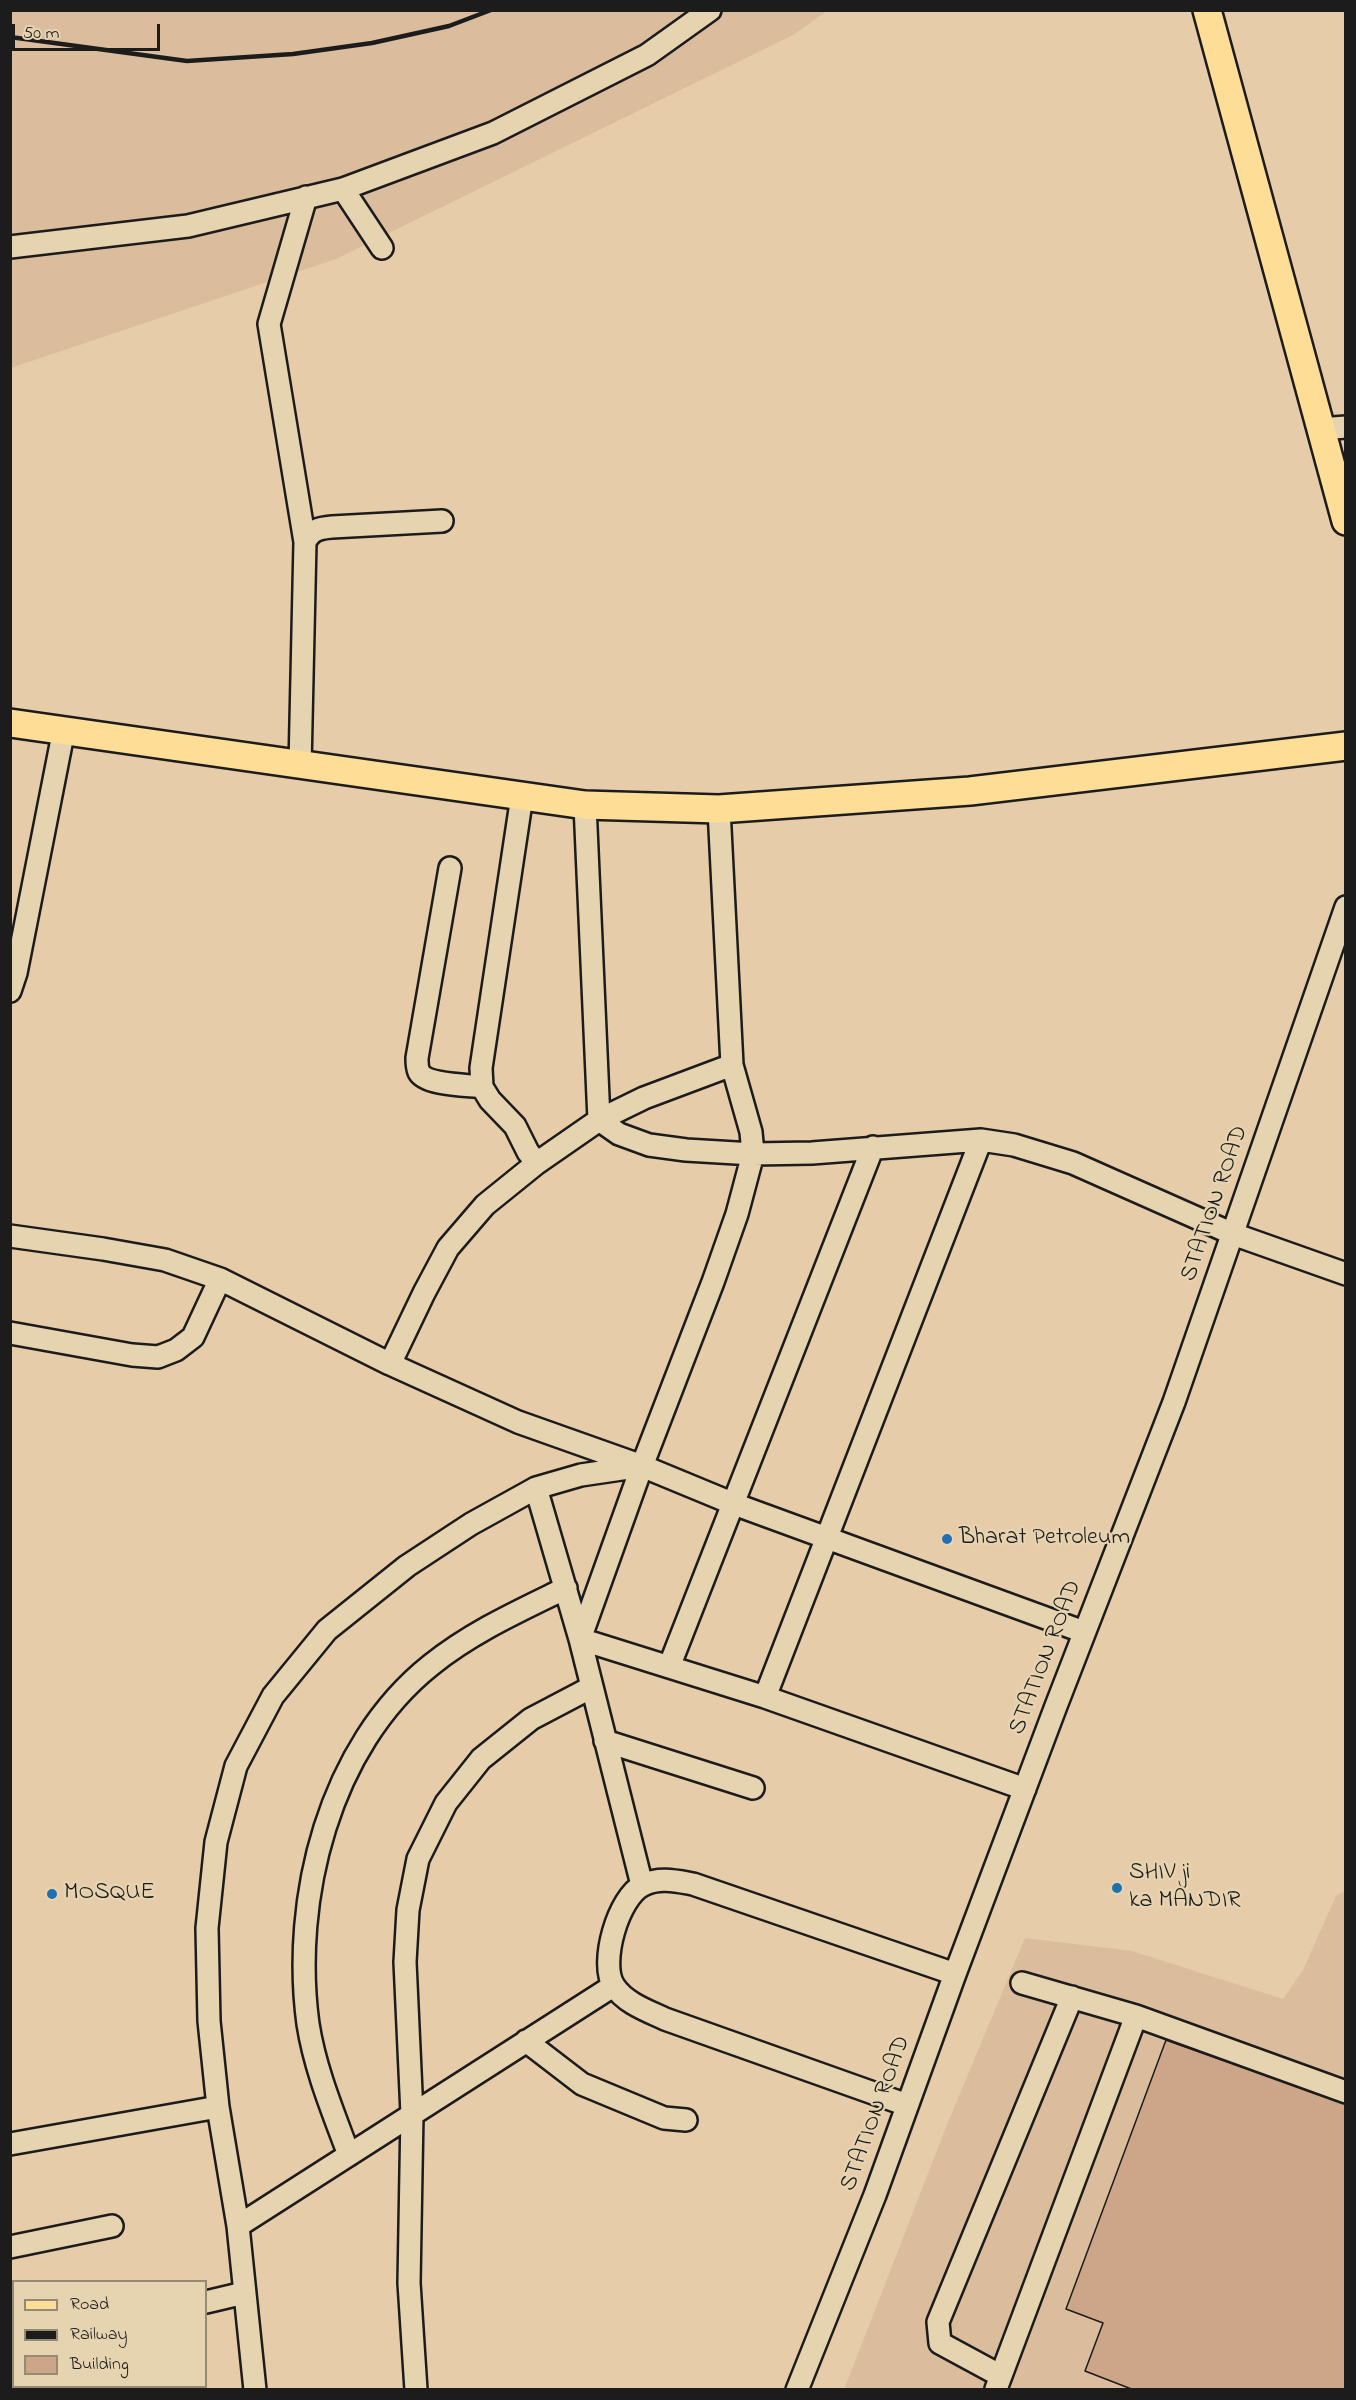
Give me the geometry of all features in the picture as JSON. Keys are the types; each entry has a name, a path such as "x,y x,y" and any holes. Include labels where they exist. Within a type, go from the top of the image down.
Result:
{"main road":[{"path":"1207,10 1333,428 1346,521"},
{"path":"10,723 585,806 719,809 970,791 1346,746"}],"street":[{"path":"10,247 188,225 343,189 494,133 647,55 710,10"},
{"path":"343,189 382,248"},
{"path":"300,766 305,542 269,324 306,198"},
{"path":"305,542 310,533 321,528 442,521"},
{"path":"10,991 16,973 64,729"},
{"path":"522,796 481,1068 482,1087 490,1100 514,1126 528,1152 537,1163"},
{"path":"585,806 599,1120"},
{"path":"580,1639 642,1466 727,1243 747,1182 753,1154 751,1132 732,1065 719,809"},
{"path":"450,868 417,1058 418,1070 424,1078 434,1081 482,1087"},
{"name":"STATION ROAD","path":"797,2390 875,2195 955,1974 1084,1632 1174,1402 1346,907"},
{"path":"390,1364 448,1248 485,1205 537,1163 599,1120 644,1098 732,1065"},
{"path":"599,1120 619,1134 649,1145 753,1154 812,1153 981,1140 1014,1145 1074,1163 1233,1234 1346,1275"},
{"path":"765,1697 981,1140"},
{"path":"669,1666 873,1147"},
{"path":"10,1236 165,1260 220,1279 390,1364 518,1422 642,1466 734,1504 1084,1632"},
{"path":"10,1333 132,1355 158,1357 176,1350 193,1337 220,1279"},
{"path":"255,2390 238,2226 219,2107 209,2021 207,1928 216,1842 236,1766 273,1696 327,1630 407,1566 471,1524 536,1488 581,1475 642,1466"},
{"path":"536,1488 580,1639 590,1688 642,1886"},
{"path":"349,2155 325,2091 311,2037 303,1959 306,1907 321,1840 350,1764 387,1709 431,1665 490,1625 566,1588"},
{"path":"580,1639 765,1697 1025,1790"},
{"path":"416,2390 409,2283 412,2114 405,1962 408,1910 418,1859 446,1803 481,1759 531,1719 590,1688"},
{"path":"605,1741 753,1788"},
{"path":"907,2105 665,2019 630,2002 613,1986 609,1964 612,1933 626,1901 642,1886 666,1880 693,1884 955,1974"},
{"path":"1022,1983 1136,2016 1346,2092"},
{"path":"238,2226 613,1986"},
{"path":"1072,1997 938,2322 940,2343 999,2383 1136,2016"},
{"path":"526,2041 582,2084 664,2118 686,2120"},
{"path":"10,2144 219,2107"},
{"path":"10,2247 112,2226"},
{"path":"207,2302 244,2294"}],"shaded area":[{"path":"10,11 827,11 793,35 336,259 11,368"},
{"path":"1345,1891 1345,2389 844,2390 946,2127 1025,1938 1132,1951 1283,1999 1303,1970 1336,1896"}],"building":[{"path":"1166,2040 1346,2104 1346,2390 1134,2390 1085,2371 1103,2323 1066,2309"}],"railway":[{"path":"10,37 187,61 293,54 372,43 449,26 491,10"}],"place":[{"name":"Bharat Petroleum","path":"947,1539"},
{"name":"SHIV ji ka MANDIR","path":"1117,1888"},
{"name":"MOSQUE","path":"52,1894"}]}
